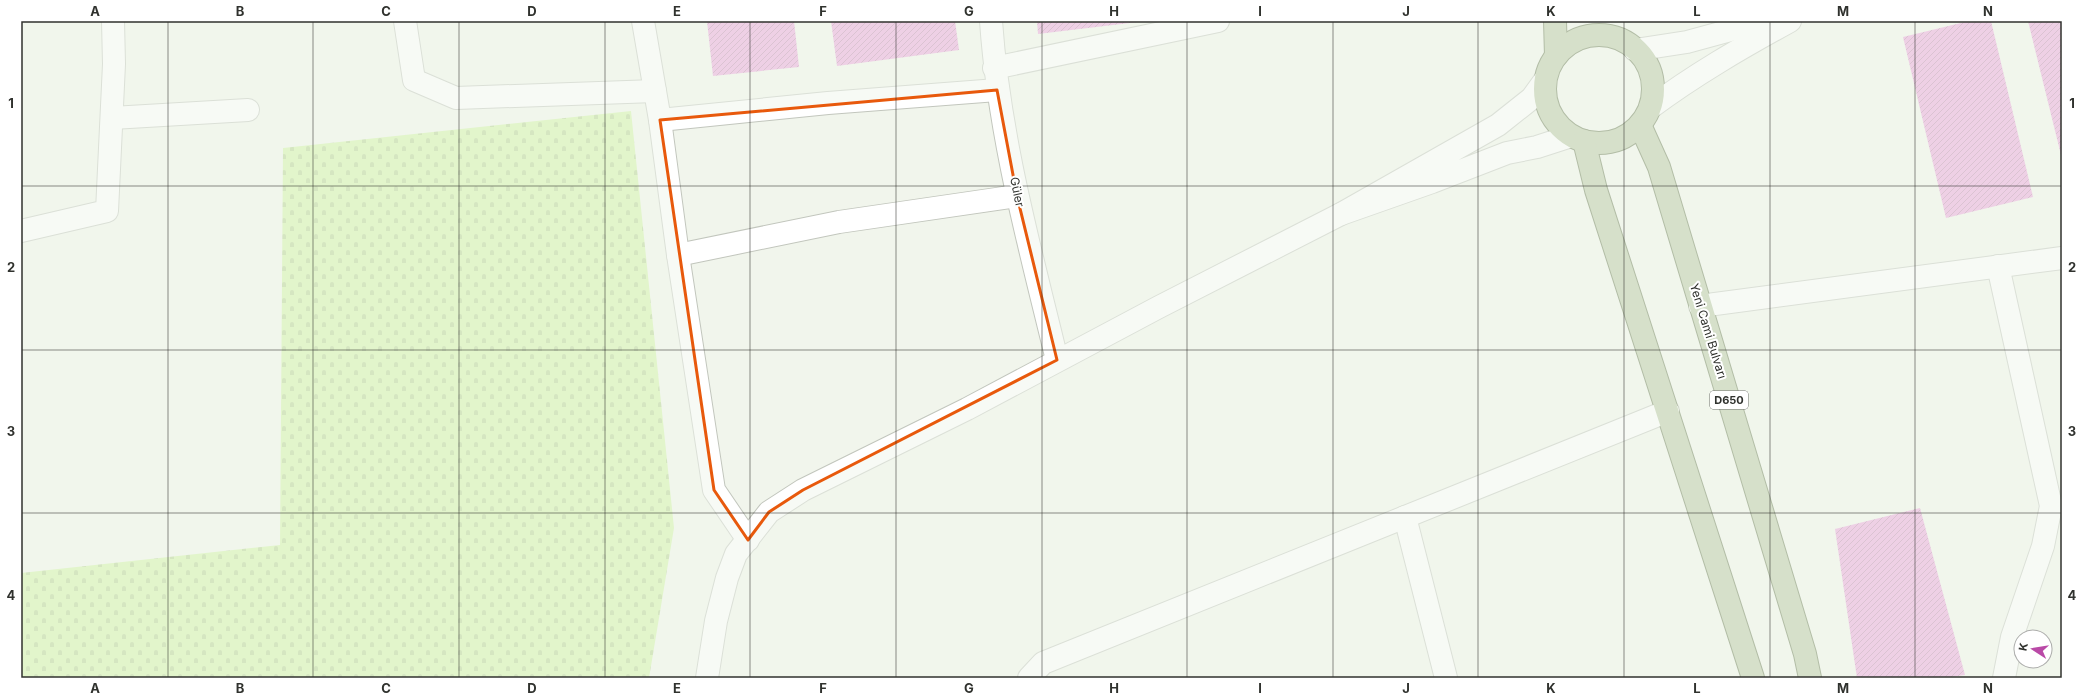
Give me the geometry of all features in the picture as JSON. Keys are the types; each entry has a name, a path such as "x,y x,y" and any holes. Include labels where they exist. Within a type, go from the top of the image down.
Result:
{"main road":[{"path":"1555,21 1556,56"},
{"path":"1610,28 1642,56 1651,72 1653,90 1645,116 1626,136 1609,143 1592,143 1578,139 1561,128 1550,114 1545,98 1545,80 1551,63 1561,50 1576,40 1610,28"},
{"name":"Yeni Cami Bulvarı","path":"1645,116 1700,306 1802,646 1810,678"},
{"path":"1578,139 1668,411 1753,678"}],"street":[{"path":"21,231 107,211 112,118 113,21"},
{"path":"405,21 414,80 456,98 655,91"},
{"path":"643,21 660,120 678,255 714,490 748,540"},
{"name":"Güler","path":"991,21 997,90 1017,196 1057,360"},
{"path":"994,68 1218,21"},
{"path":"1635,50 1687,42 1764,21"},
{"path":"1645,116 1685,81 1736,50 1790,21"},
{"path":"707,678 716,621 727,578 736,554 769,512 803,490 967,409 1057,360 1341,214 1498,125 1532,98 1545,80"},
{"path":"660,120 828,103 997,90"},
{"path":"112,118 248,110"},
{"path":"1341,214 1432,182 1507,153 1578,139"},
{"path":"678,255 839,222 1017,196"},
{"path":"1700,306 2062,258"},
{"path":"1998,266 2057,507 2012,637 2004,678"},
{"path":"1029,678 1043,663 1668,411"},
{"path":"1405,517 1446,678"}],"highlighted area":[{"path":"997,90 1017,196 1057,360 803,490 769,512 748,540 714,490 660,120"}],"green space":[{"path":"631,111 674,528 649,678 21,678 21,573 280,545 283,148"}],"building":[{"path":"707,21 794,21 799,67 713,76"},
{"path":"831,21 955,21 959,50 837,66"},
{"path":"1037,21 1138,21 1138,22 1038,34"},
{"path":"1969,21 1991,21 2033,197 1946,218 1903,37"},
{"path":"2028,21 2062,21 2062,155 2061,155"},
{"path":"1920,508 1965,675 1943,678 1857,678 1835,529"}]}
